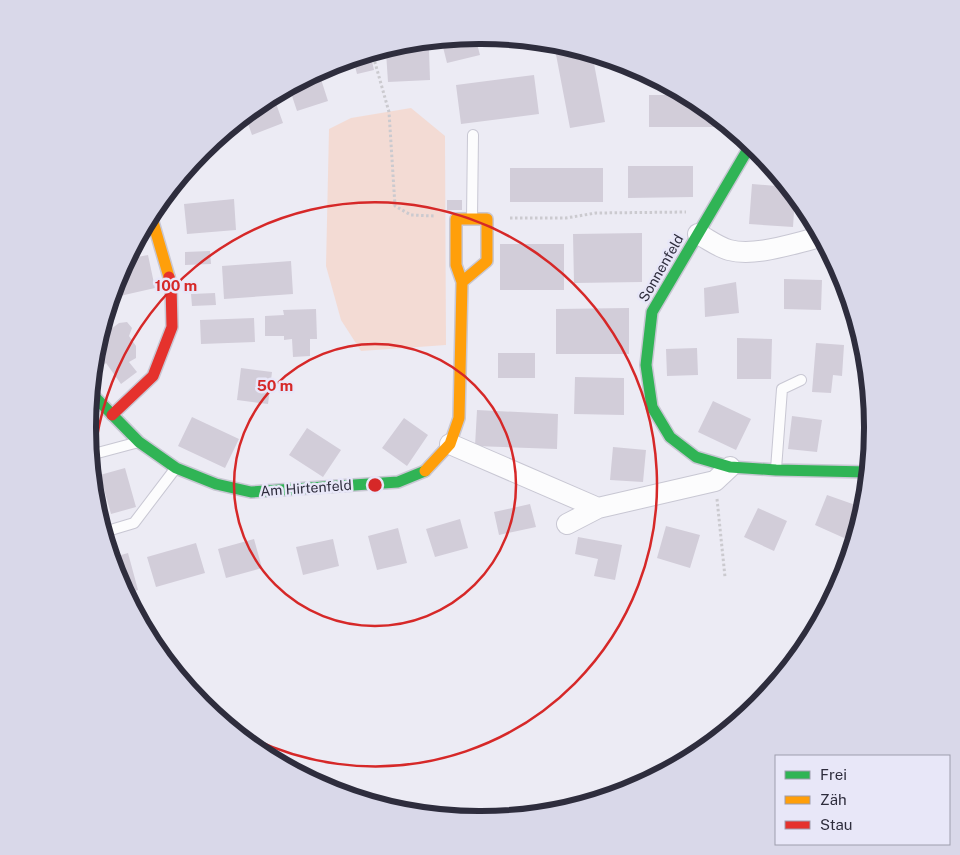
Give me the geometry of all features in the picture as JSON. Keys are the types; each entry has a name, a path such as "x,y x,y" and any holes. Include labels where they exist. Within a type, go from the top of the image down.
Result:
{"street":[{"name":"Sonnenfeld","path":"746,151 652,312 646,365 652,407 670,437 696,457 730,467 861,472"},
{"path":"456,219 486,219 487,262 462,282"},
{"name":"Am Hirtenfeld","path":"97,400 139,442 176,468 216,484 251,492 398,482 424,472 450,444 459,418 462,282 456,265 456,219"},
{"path":"112,415 153,376 172,327 170,284 154,226"},
{"path":"698,234 727,249 738,252 754,252 814,239"},
{"path":"450,444 598,508"},
{"path":"567,524 598,508 715,481 730,467"}],"lane":[{"path":"472,218 473,135"},
{"path":"776,470 782,389 801,380"},
{"path":"97,453 139,442"},
{"path":"110,530 134,523 176,468"}],"path":[{"path":"374,59 389,112 395,206 411,215 446,216 456,219"},
{"path":"486,219 566,218 596,213 711,212"},
{"path":"715,481 725,578"}],"shaded area":[{"path":"411,108 445,136 446,345 361,351 341,320 326,266 329,129 351,118"}],"building":[{"path":"477,44 480,55 447,63 443,46"},
{"path":"429,50 430,80 388,82 386,56 404,51"},
{"path":"555,51 594,61 605,122 570,128"},
{"path":"372,60 374,70 357,74 355,65"},
{"path":"534,75 539,114 461,124 456,85"},
{"path":"321,78 328,101 297,111 291,93"},
{"path":"649,95 672,95 717,126 717,127 649,127"},
{"path":"276,103 283,123 252,135 247,122"},
{"path":"628,166 693,166 693,197 628,198"},
{"path":"510,168 603,168 603,202 510,202"},
{"path":"752,184 778,186 794,208 793,227 749,224"},
{"path":"234,199 236,230 187,234 184,204"},
{"path":"447,200 462,200 462,210 447,210"},
{"path":"642,233 642,282 574,283 573,234"},
{"path":"500,244 564,244 564,290 500,290"},
{"path":"210,251 211,264 185,265 185,252"},
{"path":"148,255 155,288 120,296 125,281 136,257"},
{"path":"291,261 293,294 224,299 222,266"},
{"path":"784,279 822,280 821,310 784,309"},
{"path":"736,282 739,313 705,317 704,288"},
{"path":"215,293 216,305 192,306 191,294"},
{"path":"629,308 629,354 556,354 556,309"},
{"path":"316,309 317,339 310,339 310,356 293,357 292,339 284,340 284,336 265,336 265,316 284,315 283,310"},
{"path":"254,318 255,342 201,344 200,320"},
{"path":"127,322 132,328 129,336 136,346 136,358 129,362 137,372 121,384 106,363 102,366 108,331 119,323"},
{"path":"737,338 772,339 771,379 737,379"},
{"path":"816,343 844,345 842,376 833,375 831,393 812,392"},
{"path":"697,348 698,375 667,376 666,349"},
{"path":"498,353 535,353 535,378 498,378"},
{"path":"241,368 272,372 268,404 237,400"},
{"path":"575,377 624,378 624,415 574,414"},
{"path":"713,401 751,419 736,450 698,432"},
{"path":"477,410 558,414 557,449 475,446"},
{"path":"792,416 822,420 817,452 788,449"},
{"path":"192,417 239,439 225,468 178,446"},
{"path":"404,418 428,435 407,466 382,448"},
{"path":"307,428 341,450 323,477 289,455"},
{"path":"613,447 646,450 643,482 610,480"},
{"path":"125,468 136,507 111,514 100,475"},
{"path":"827,495 855,505 847,539 815,525"},
{"path":"530,504 536,527 499,535 494,512"},
{"path":"758,508 787,521 774,551 744,537"},
{"path":"460,519 468,548 435,557 426,529"},
{"path":"666,526 700,535 690,568 657,558"},
{"path":"398,528 407,563 377,570 368,536"},
{"path":"578,537 622,545 615,580 594,576 598,559 575,554"},
{"path":"254,539 262,568 226,578 218,549"},
{"path":"333,539 339,566 303,575 296,547"},
{"path":"196,543 205,573 156,587 147,557"},
{"path":"128,553 138,590 133,592 119,556"}],"traffic: fast":[{"path":"746,152 652,312 646,365 652,407 670,437 696,457 730,467 861,472"},
{"path":"97,399 139,442 176,468 216,484 251,492 398,482 425,471"}],"traffic: slow":[{"path":"425,471 450,444 459,418 462,282 456,265 456,219 487,219 487,261 462,282"},
{"path":"154,226 169,277"}],"traffic: jam":[{"path":"112,415 153,376 172,327 171,284 169,277"}]}
